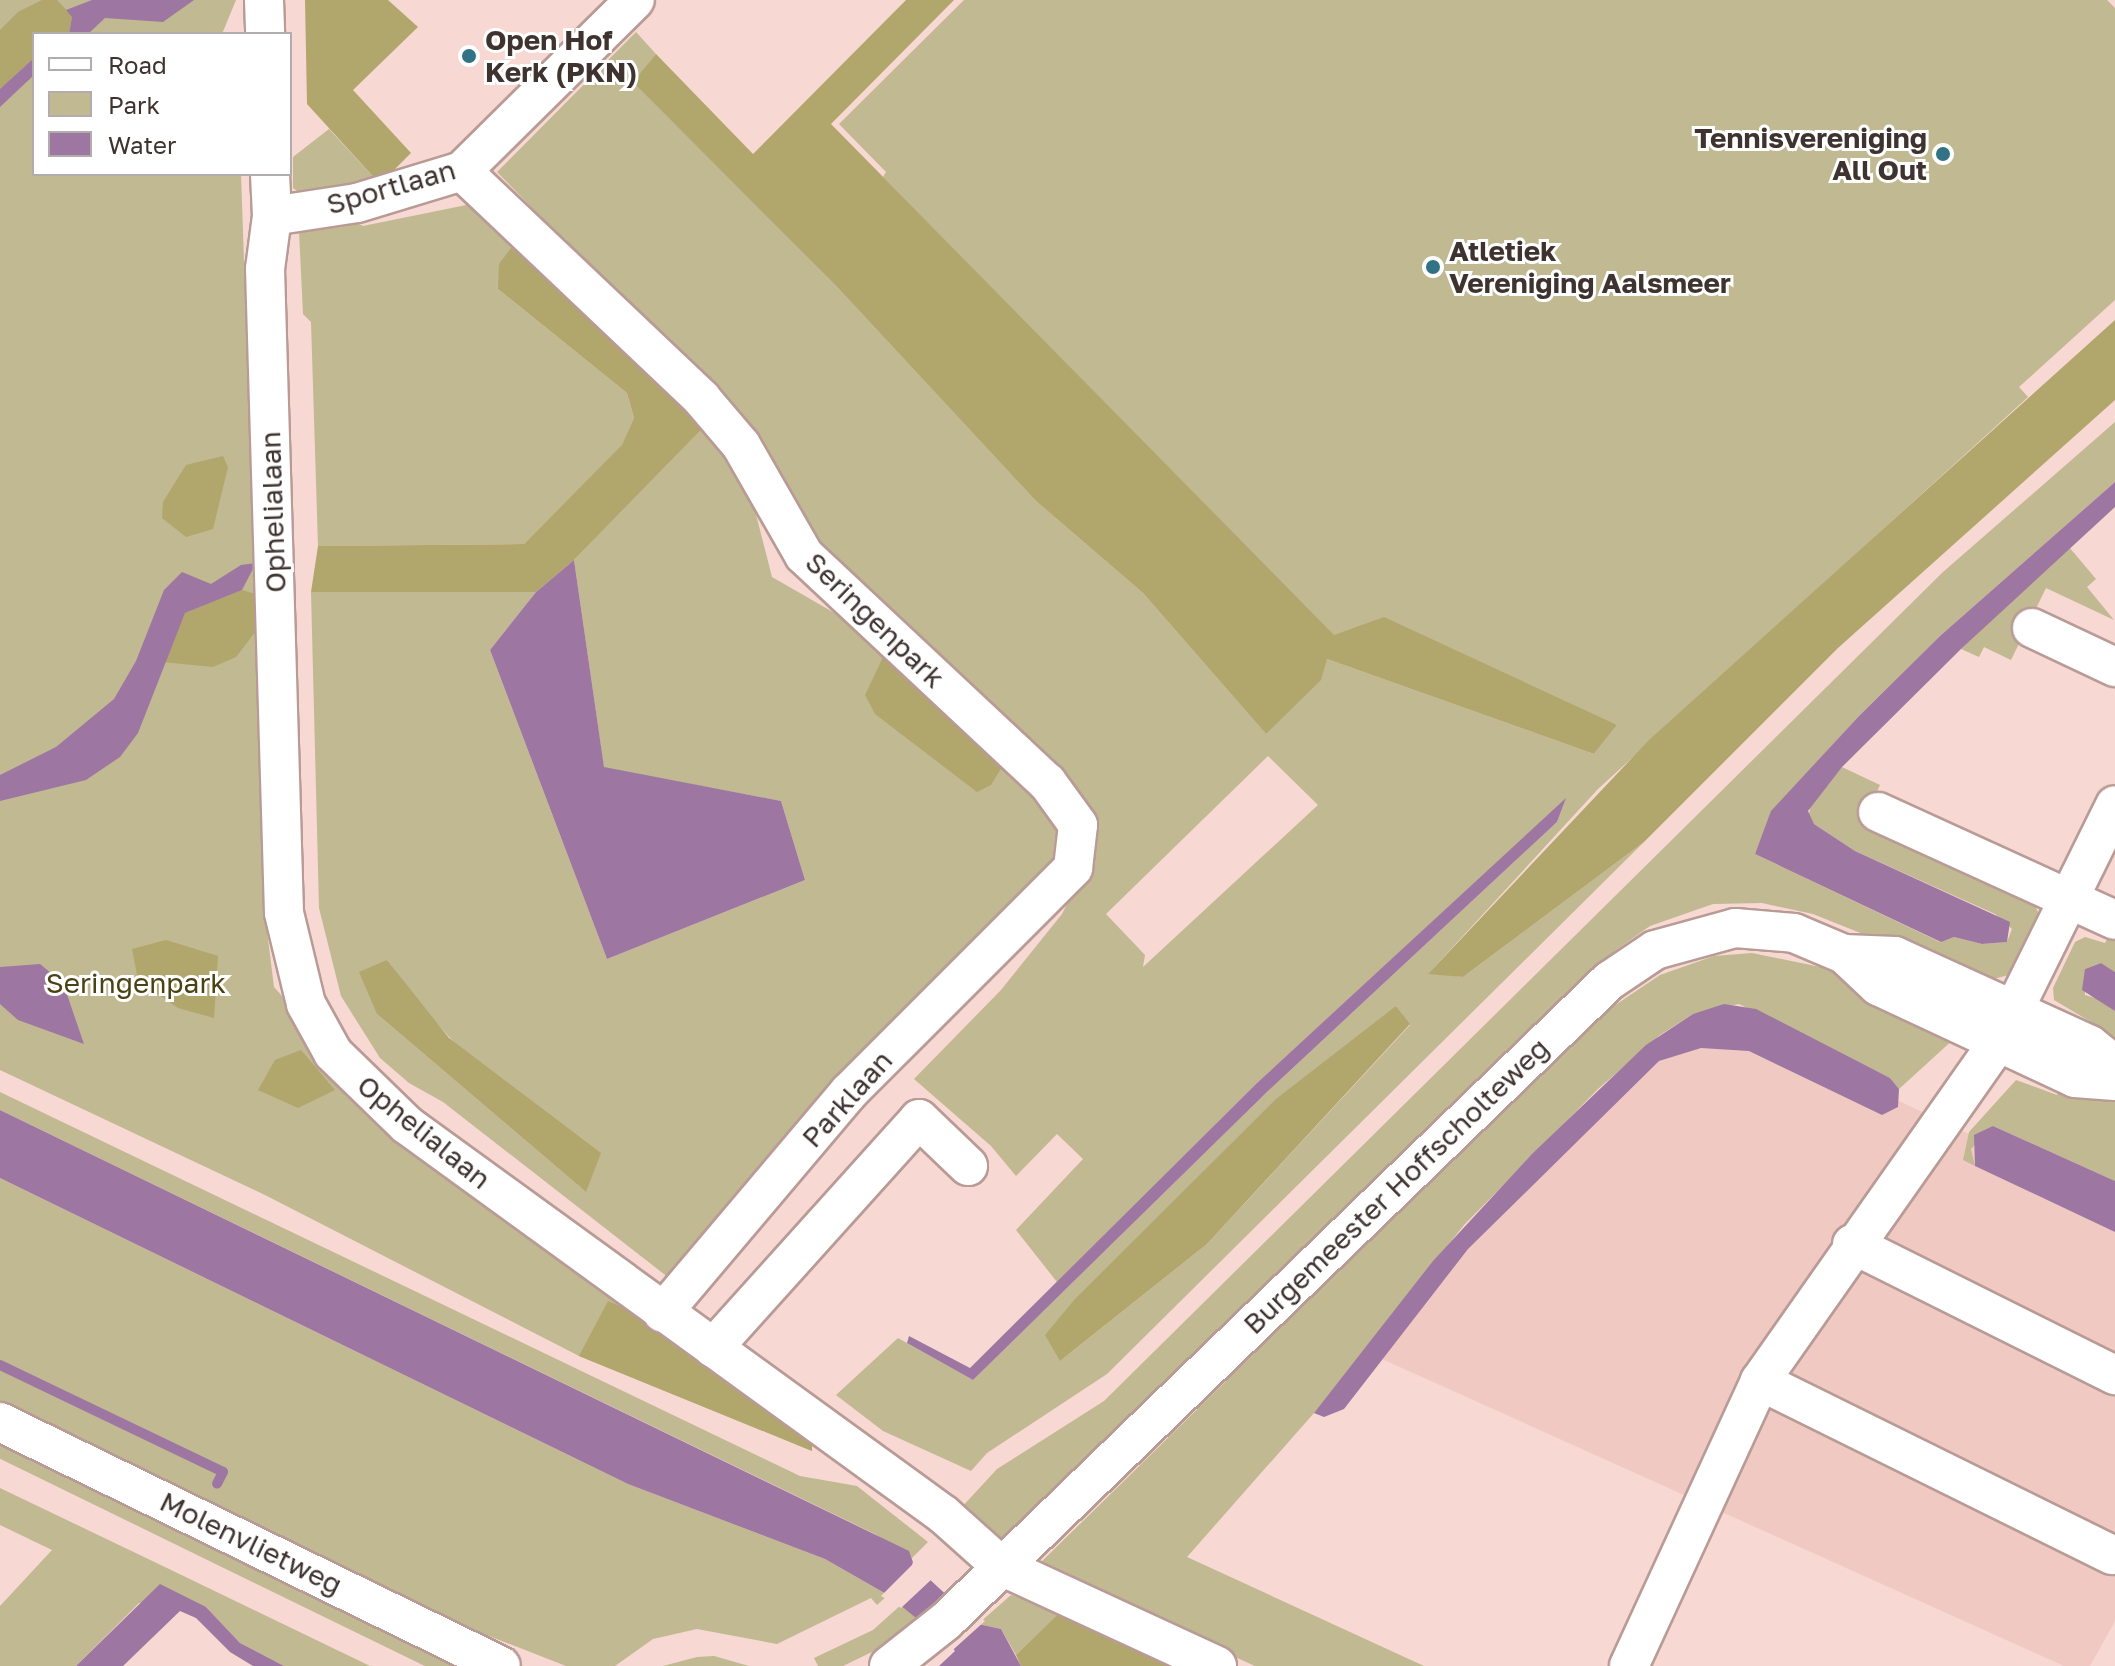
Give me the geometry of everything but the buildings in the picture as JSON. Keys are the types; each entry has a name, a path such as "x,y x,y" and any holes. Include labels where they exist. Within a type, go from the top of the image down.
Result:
{"street":[{"path":"264,0 265,32"},
{"name":"Sportlaan","path":"272,216 357,203 462,171 635,0"},
{"name":"Seringenpark","path":"462,171 701,398 741,445 804,555 1063,799 1078,825 1079,847 1073,868 1045,897"},
{"name":"Ophelialaan","path":"270,176 272,216 265,269 284,913 306,1004 333,1053 370,1094 662,1313 944,1515 993,1574 1217,1666"},
{"path":"2032,628 2115,667"},
{"path":"1629,1666 1760,1381 1852,1244 2007,1027 2115,805"},
{"path":"1878,812 2115,920"},
{"name":"Parklaan","path":"662,1313 849,1092 1045,897"},
{"name":"Burgemeester Hoffscholteweg","path":"899,1659 993,1574 1609,981 1655,950 1735,928 1794,933 1844,954 1878,986 2007,1027 2090,1045 2115,1065"},
{"name":"Burgemeester Hoffscholteweg","path":"2007,1027 2075,1078 2115,1081"},
{"path":"713,1348 919,1119 968,1166"},
{"path":"1852,1244 2115,1375"},
{"path":"1760,1381 2112,1555"},
{"name":"Molenvlietweg","path":"0,1422 501,1666"}],"shaded area":[{"path":"42,0 57,0 72,16 69,32 32,32 32,60 0,89 0,30 18,12"},
{"path":"305,0 388,0 418,27 353,90 411,153 380,184 307,104"},
{"path":"906,0 954,0 831,124 1334,635 1384,617 1617,725 1594,754 1327,659 1321,680 1266,734 1143,593 1036,501 838,288 633,82 656,54 753,154"},
{"path":"517,240 704,427 574,560 536,592 311,592 318,546 524,544 622,445 634,418 627,393 498,289 499,264"},
{"path":"2115,320 2115,400 1838,648 1644,842 1463,977 1428,974 1649,740"},
{"path":"223,456 228,467 213,529 186,537 162,518 163,502 186,465"},
{"path":"242,590 255,594 256,631 236,657 213,667 163,662 185,613"},
{"path":"885,653 1005,762 991,785 977,792 875,714 865,695"},
{"path":"166,940 218,956 214,1018 178,1008 138,980 132,949"},
{"path":"387,960 449,1038 601,1153 586,1192 377,1014 359,972"},
{"path":"1396,1006 1410,1024 1207,1244 1060,1361 1045,1335 1075,1299 1276,1099"},
{"path":"1730,1021 2115,1203 2115,1621 2090,1666 2064,1666 1373,1355 1471,1230 1656,1051"},
{"path":"301,1050 335,1090 298,1108 258,1090 275,1060"},
{"path":"608,1301 653,1321 812,1441 812,1451 579,1356"},
{"path":"1061,1611 1173,1666 1021,1666 1016,1655"}],"green space":[{"name":"Seringenpark","path":"0,0 236,0 223,32 32,32 32,176 241,176 267,931 274,987 429,1162 653,1321 812,1451 579,1356 265,1195 0,1070"},
{"path":"964,0 2107,0 2115,8 2115,300 2019,387 2028,397 1598,789 1429,973 1463,977 1644,842 1107,1374 987,1453 971,1471 883,1431 836,1395 898,1338 973,1380 1267,1092 1557,822 1565,800 1257,1083 1057,1282 1016,1230 1083,1159 1057,1134 1016,1176 991,1146 914,1079 1001,990 1062,914 1088,863 1091,825 1075,785 875,602 838,576 762,441 497,172 636,32 656,54 634,82 838,288 1036,501 1143,593 1266,734 1327,659 1594,754 1617,725 1334,636 883,177 886,172 839,124","holes":["1268,756 1318,805 1143,967 1145,955 1106,914","1396,1006 1410,1025 1207,1244 1060,1361"]},
{"path":"329,129 380,184 305,197 293,188 293,157"},
{"path":"486,201 517,240 498,289 627,393 634,418 622,446 524,544 318,546 311,322 303,314 299,231 352,220 363,226"},
{"path":"2115,422 2115,482 1940,636 1859,716 1772,811 1755,854 1940,942 1954,937 1982,944 2007,942 2012,929 1995,914 1855,851 1808,818 1812,800 1842,767 1880,785 1865,817 2032,898 2041,919 2019,972 1983,982 1813,914 1762,903 1713,904 1650,926 1616,950 1007,1540 996,1538 961,1508 997,1469 1104,1401 1943,572"},
{"path":"704,427 749,487 772,577 852,623 1046,801 1056,830 1058,857 669,1278 443,1102 409,1083 380,1058 341,996 319,908 311,592 536,592 490,650 607,959 805,880 781,801 604,768 574,560","holes":["387,960 420,1004 586,1192 377,1014"]},
{"path":"2069,547 2096,579 2087,587 2114,620 2046,588 2011,660 1984,647 1979,657 1961,649"},
{"path":"2110,933 2115,935 2115,972 2101,963 2085,969 2085,995 2103,1000 2115,1011 2115,1052 2087,1034 2091,1022 2054,1000 2053,988 2075,942 2085,937 2105,943"},
{"path":"1752,953 1830,969 1956,1037 1899,1089 1890,1078 1739,1004 1693,1014 1660,1035 1598,1089 1464,1225 1314,1413 1187,1557 1424,1666 1255,1666 1036,1567 1599,1016 1660,975 1714,956"},
{"path":"2016,1080 2057,1095 2063,1083 2115,1100 2115,1181 1993,1126 1971,1149 1975,1166 1963,1160 1969,1132"},
{"path":"0,1092 800,1476 857,1486 928,1542 912,1558 875,1534 0,1110"},
{"path":"0,1178 628,1484 825,1559 888,1595 877,1605 871,1598 777,1644 697,1629 653,1639 615,1666 566,1666 438,1616 0,1405"},
{"path":"0,1441 461,1666 425,1666 0,1459"},
{"path":"0,1488 370,1666 284,1666 240,1643 206,1607 139,1603 76,1666 0,1666 0,1606 52,1550 0,1525"},
{"path":"1011,1595 1061,1611 1016,1655 1001,1629 978,1624"},
{"path":"902,1604 916,1618 905,1636 843,1666 818,1666 814,1658 873,1630"},
{"path":"714,1656 749,1666 663,1666 697,1657"}],"water":[{"path":"92,0 194,0 163,22 105,18 90,32 69,32 72,17 66,10"},
{"path":"32,60 32,77 0,107 0,89"},
{"path":"2115,482 2115,507 1961,649 1842,767 1808,811 1814,824 1855,851 2010,922 2007,942 1982,944 1954,937 1941,942 1755,854 1771,811 1859,716 1940,636"},
{"path":"574,560 604,767 781,801 805,880 607,959 490,650 536,592"},
{"path":"256,563 242,590 185,613 138,733 120,757 86,780 0,801 0,775 56,747 114,699 136,661 164,590 182,572 211,584 241,565"},
{"path":"1566,798 1557,822 1267,1092 973,1380 907,1343 909,1336 970,1368 1257,1083"},
{"path":"2101,963 2115,972 2115,1011 2082,990 2085,969"},
{"path":"40,964 63,983 84,1044 18,1020 0,1004 0,967"},
{"path":"1724,1004 1756,1009 1890,1078 1899,1089 1898,1107 1882,1115 1749,1051 1701,1048 1659,1061 1468,1249 1344,1409 1324,1417 1314,1413 1433,1261 1533,1153 1646,1045 1693,1014"},
{"path":"0,1110 909,1551 914,1565 978,1624 1001,1629 1021,1666 939,1666 955,1651 925,1611 916,1618 888,1595 825,1559 628,1484 0,1178"},
{"path":"1993,1126 2115,1181 2115,1232 1975,1166 1974,1135"},
{"path":"160,1584 206,1607 240,1643 284,1666 253,1666 230,1652 196,1618 180,1611 123,1666 76,1666"}],"pier":[{"path":"915,1555 933,1578 901,1608 881,1596 912,1565"},
{"path":"946,1591 985,1621 935,1666 950,1651 922,1618"}],"waterway":[{"path":"0,1365 223,1472 217,1484"}],"place":[{"name":"Open Hof Kerk (PKN)","path":"469,56"},
{"name":"Tennisvereniging All Out","path":"1943,154"},
{"name":"Atletiek Vereniging Aalsmeer","path":"1433,267"}]}
